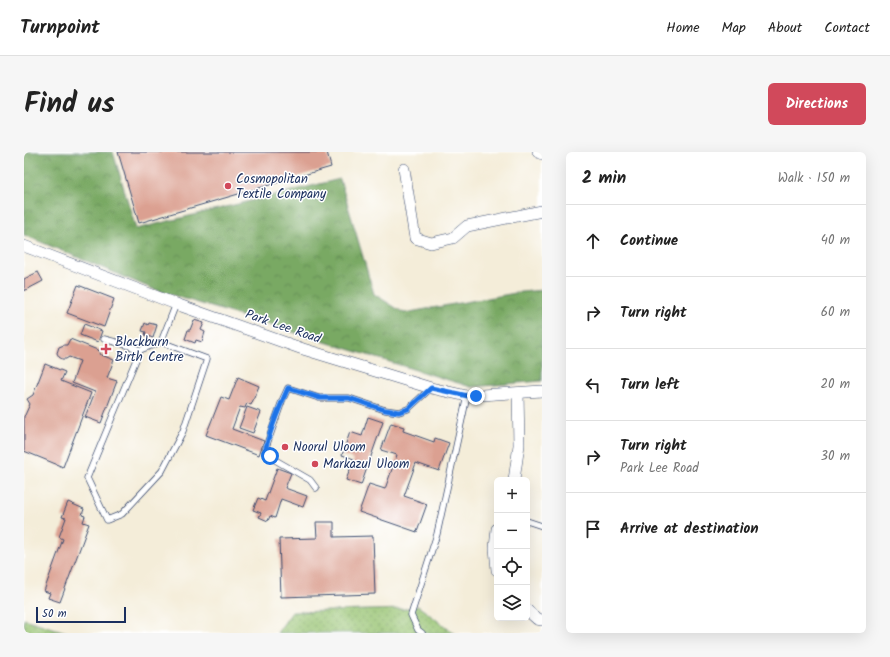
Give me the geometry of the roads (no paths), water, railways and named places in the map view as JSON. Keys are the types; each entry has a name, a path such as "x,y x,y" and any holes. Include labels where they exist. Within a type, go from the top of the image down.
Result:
{"street":[{"path":"538,152 542,154"},
{"path":"404,169 416,238 431,243 453,238 467,226 542,211"},
{"name":"Park Lee Road","path":"24,246 176,304 303,349 431,388 468,396 542,391"},
{"path":"514,477 519,445 518,393"},
{"path":"530,612 542,620"}],"lane":[{"path":"162,342 176,304"},
{"path":"104,339 127,344 140,350 162,342 207,359 184,431 162,471 122,514 107,520 87,478 140,350"},
{"path":"316,488 310,480 265,452 282,401 288,388 320,398 349,398 385,410 399,412 408,409 431,388"},
{"path":"422,633 418,630 411,616 437,534 468,396"},
{"path":"530,522 542,526"}],"place":[{"name":"Cosmopolitan Textile Company","path":"228,186"},
{"name":"Blackburn Birth Centre","path":"106,349"},
{"name":"Noorul Uloom","path":"285,447"},
{"name":"Markazul Uloom","path":"315,464"}]}
